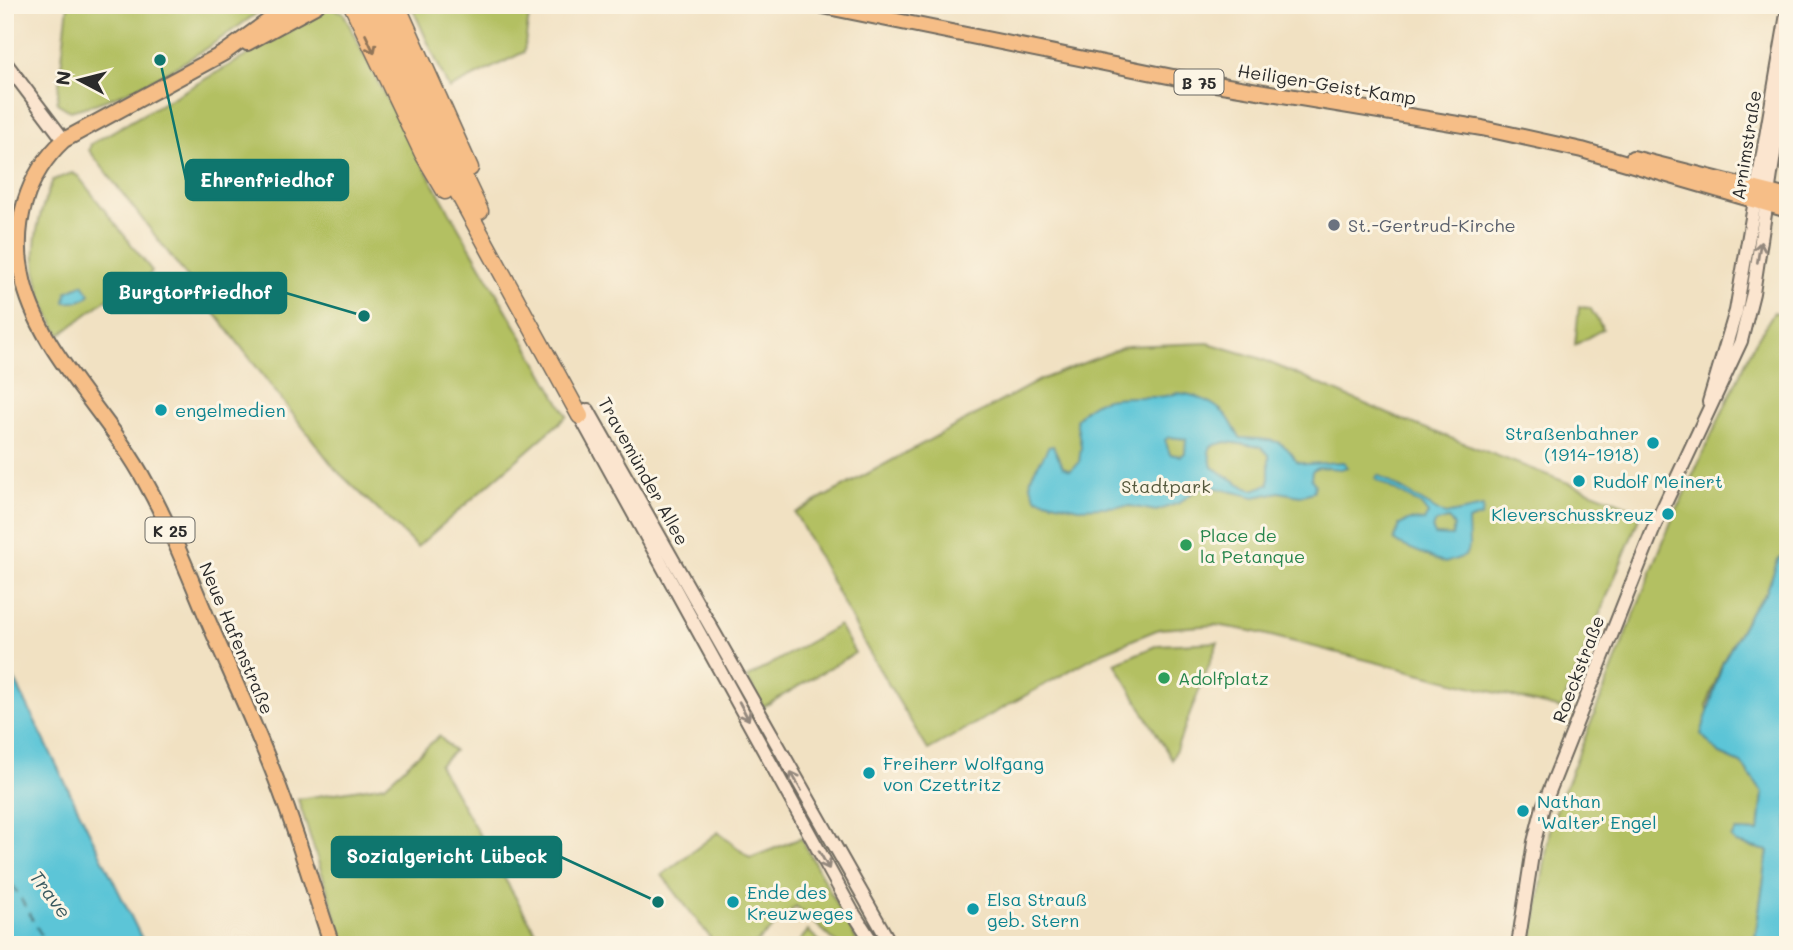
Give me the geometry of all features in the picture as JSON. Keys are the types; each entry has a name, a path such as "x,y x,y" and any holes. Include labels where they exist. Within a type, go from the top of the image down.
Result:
{"highway":[{"path":"352,5 423,154 451,200 482,226"},
{"name":"Travemünder Allee","path":"368,5 444,167 482,226 584,413"},
{"name":"Travemünder Allee","path":"382,5 482,226"},
{"path":"397,5 477,184 482,226"}],"main road":[{"name":"K 25","path":"229,50 290,5"},
{"name":"K 25","path":"64,140 229,50 266,35 317,5"},
{"name":"Heiligen-Geist-Kamp","path":"818,5 1166,76 1482,128 1582,150 1762,196 1788,197"},
{"name":"Arnimstraße","path":"1747,291 1788,8"},
{"path":"5,62 64,140"},
{"name":"Arnimstraße","path":"1762,196 1788,62"},
{"name":"Neue Hafenstraße","path":"64,140 37,169 22,213 19,248 28,300 51,344 121,439 166,522 276,781 331,945"},
{"name":"Heiligen-Geist-Kamp","path":"1762,196 1788,209"},
{"name":"Roeckstraße","path":"1518,945 1534,842 1544,807 1617,615 1705,415 1721,391 1741,341 1747,291"},
{"name":"Travemünder Allee","path":"584,413 849,904 874,945"},
{"name":"Travemünder Allee","path":"584,413 891,945"}],"green space":[{"path":"68,5 268,5 174,68 124,93 70,111 57,103"},
{"path":"411,5 516,5 530,8 524,52 449,89"},
{"path":"330,8 343,12 395,115 567,416 417,547 336,470 89,150 91,144"},
{"path":"72,173 78,176 152,271 137,291 121,288 60,335 41,296 35,259 36,240 39,221 53,180"},
{"path":"1579,307 1590,308 1603,329 1575,345"},
{"path":"1774,312 1788,317 1788,548 1778,560 1766,593 1752,609 1723,661 1707,705 1718,753 1741,763 1763,793 1759,832 1736,831 1736,843 1768,851 1754,945 1532,945 1550,828 1557,808 1671,522 1753,346"},
{"name":"Stadtpark","path":"1208,343 1259,358 1393,416 1642,511 1561,709 1251,631 1216,625 1159,629 1103,652 928,750 869,652 795,513 1040,380 1127,346"},
{"path":"839,625 855,653 763,707 747,678"},
{"path":"1218,642 1172,760 1115,663 1158,645"},
{"path":"439,736 454,751 439,765 543,945 345,945 298,799 385,785"},
{"path":"718,832 750,858 801,838 859,945 839,945 796,906 754,945 716,945 662,875"},
{"path":"808,931 824,945 796,945"}],"water":[{"path":"83,284 90,294 79,301 65,302 67,292"},
{"path":"1178,393 1209,402 1225,414 1241,438 1280,443 1296,461 1306,464 1344,462 1347,467 1318,467 1312,471 1311,478 1315,485 1313,492 1300,496 1279,492 1255,497 1212,487 1197,489 1179,503 1156,511 1130,506 1078,508 1037,498 1031,477 1048,447 1053,446 1063,467 1070,470 1079,463 1081,446 1076,420 1086,409 1110,398","holes":["1169,437 1186,439 1185,453 1181,456 1170,454 1165,440","1226,442 1261,447 1269,455 1269,484 1253,490 1212,467 1209,452 1211,446"]},
{"path":"1378,475 1445,515 1483,507 1482,516 1468,521 1469,546 1465,556 1445,563 1394,540 1399,525 1410,520 1424,521 1428,514 1421,505 1375,479","holes":["1448,519 1454,525 1452,536 1435,535 1432,528 1435,523"]},
{"path":"1788,548 1788,945 1754,945 1768,851 1736,843 1731,838 1736,831 1759,832 1763,793 1741,763 1718,753 1701,734 1723,662 1752,609 1766,593 1778,560"},
{"name":"Trave","path":"5,660 145,945 5,945"}],"ferry route":[{"path":"5,871 47,945"}],"place":[{"name":"Ehrenfriedhof","path":"160,60"},
{"name":"St.-Gertrud-Kirche","path":"1334,225"},
{"name":"Burgtorfriedhof","path":"364,316"},
{"name":"engelmedien","path":"161,410"},
{"name":"Straßenbahner (1914-1918)","path":"1653,443"},
{"name":"Rudolf Meinert","path":"1579,481"},
{"name":"Kleverschusskreuz","path":"1668,514"},
{"name":"Place de la Petanque","path":"1186,545"},
{"name":"Adolfplatz","path":"1164,678"},
{"name":"Freiherr Wolfgang von Czettritz","path":"869,773"},
{"name":"Nathan 'Walter' Engel","path":"1523,811"},
{"name":"Sozialgericht Lübeck","path":"658,902"},
{"name":"Ende des Kreuzweges","path":"733,902"},
{"name":"Elsa Strauß geb. Stern","path":"973,909"}]}
